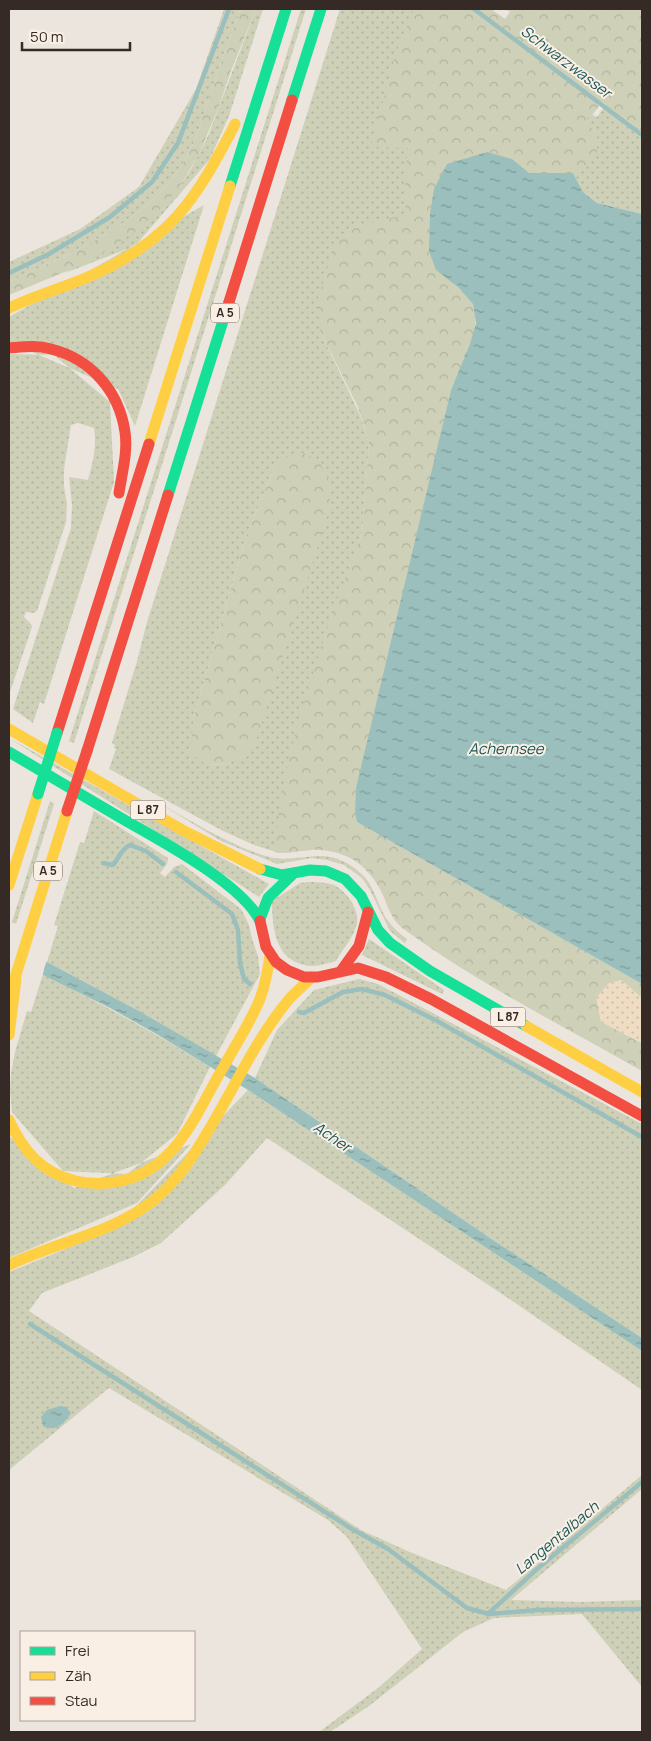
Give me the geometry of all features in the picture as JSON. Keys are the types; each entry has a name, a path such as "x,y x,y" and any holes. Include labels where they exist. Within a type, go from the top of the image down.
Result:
{"main road":[{"name":"A 5","path":"9,885 286,9"},
{"name":"A 5","path":"9,997 321,9"},
{"path":"9,308 111,267 156,238 180,216 200,190 218,160 272,50"},
{"path":"9,348 37,346 56,349 69,354 100,375 119,406 124,427 125,447 104,583"},
{"name":"L 87","path":"9,729 176,826 225,852 271,873 282,875 294,874"},
{"name":"L 87","path":"9,752 191,860 240,896 251,906 260,919"},
{"path":"317,870 339,876 357,890 368,912 359,946 341,971 325,977 312,978 298,975 281,967 270,955 263,939 260,919 263,903 294,874 317,870"},
{"name":"L 87","path":"368,912 373,924 382,935 430,972 642,1092"},
{"path":"9,1120 26,1152 39,1164 68,1180 83,1184 114,1183 129,1180 149,1170 171,1151 182,1137 236,1046 264,987 269,970 270,955"},
{"name":"L 87","path":"341,971 352,968 365,969 401,984 642,1116"},
{"path":"9,1266 39,1251 116,1222 150,1202 184,1169 281,1009 300,987 312,978"},
{"path":"9,1035 15,980"}],"green space":[{"path":"224,9 241,9 193,144 178,170 160,193 114,229 88,244 9,282 9,262 80,229 139,187 196,89"},
{"path":"241,9 256,9 199,154 180,186 167,202 136,231 96,257 9,295 9,282 88,244 114,229 160,193 178,170 193,144"},
{"path":"256,9 263,9 229,116 210,159 135,246 65,273 180,186 208,136"},
{"path":"301,9 306,9 74,743 69,741"},
{"path":"340,9 461,9 593,115 597,117 606,104 642,131 642,214 597,203 583,192 573,173 319,329 360,415 369,443 362,533 313,675 311,850 279,853 254,845 221,830 109,769 116,749 112,743 147,622","holes":["275,465 244,755 226,764 207,765 193,720 245,540"]},
{"path":"414,9 491,9 505,19 510,12 505,9 642,9 642,131 602,102 593,114 585,120 597,135 597,153 589,166 573,173 529,173 512,159 436,270 467,295 473,304 475,324 465,359 451,390 355,814 357,822 642,984 642,998 621,980 620,1032 642,1043 642,1071 492,986 433,950 405,930 393,917 374,879 362,866 348,857 320,850 274,852 281,795 297,725 330,619 362,533 369,443 358,407 319,329 318,297 335,246 351,226 406,215 405,182 408,148 371,147 396,52"},
{"path":"204,205 135,426 118,389 9,342 9,317"},
{"path":"9,354 54,355 110,402 114,482 44,704 40,702 33,723 13,709 71,528 72,505 69,477 88,480 94,454 95,435 94,428 78,423 71,425 64,469 67,504 66,522 37,611 34,613 26,612 24,617 32,627 9,695"},
{"path":"298,451 319,461 329,481 330,508 257,738 244,755 226,764 207,765 191,755 193,720 245,540 275,465"},
{"path":"9,738 269,884 259,897"},
{"path":"50,801 54,804 16,924 12,922"},
{"path":"159,803 213,833 255,853 279,859 329,857 339,859 350,865 359,871 370,884 388,921 407,939 405,943 390,931 362,878 344,865 312,858 277,864 221,841"},
{"path":"94,811 168,858 167,864 160,873 165,877 174,867 182,864 241,909 249,925 258,956 260,974 216,1056 139,1011 47,962 58,926 54,925 80,842 84,843"},
{"path":"300,883 327,883 339,888 352,903 357,915 356,927 336,961 316,966 301,964 291,960 284,953 275,934 273,923 272,901"},
{"path":"369,939 444,990 442,994 362,955"},
{"path":"43,974 169,1042 210,1067 177,1134 127,1174 63,1171 12,1112 10,1091 15,1052 27,1011 31,1012"},
{"path":"359,979 378,984 642,1124 642,1338 493,1240 255,1078 277,1030 314,990"},
{"path":"248,1090 642,1351 642,1390 505,1296 267,1138 225,1185 161,1243 133,1257 42,1293 29,1311 361,1530 412,1553 506,1590 642,1475 642,1489 511,1600 581,1602 642,1600 642,1687 582,1614 494,1618 463,1632 369,1706 330,1732 319,1732 378,1688 422,1649 347,1537 328,1520 109,1388 9,1470 9,1272 114,1229"},
{"path":"9,1136 74,1188 191,1144 137,1203 9,1258"}],"sand":[{"path":"621,980 642,998 642,1043 601,1022 596,998 609,983"}],"water":[{"name":"Achernsee","path":"487,152 512,159 529,173 573,173 583,192 597,203 642,214 642,984 357,822 355,814 356,788 451,390 470,344 476,323 473,304 459,288 436,270 429,251 430,214 434,189 447,164"},
{"name":"Acher","path":"9,944 139,1011 255,1078 493,1240 642,1338 642,1351 248,1090 110,1008 9,958"},
{"path":"60,1406 66,1407 71,1413 66,1420 56,1428 43,1426 41,1417 47,1410"}],"pier":[{"path":"9,942 47,959 42,977 9,961"}],"waterway":[{"path":"9,273 49,254 110,217 152,182 178,143 229,9"},
{"name":"Schwarzwasser","path":"474,9 642,135"},
{"path":"103,863 113,865 122,851 130,845 146,851 163,864"},
{"path":"176,872 232,914 238,930 240,963 244,979 250,984"},
{"path":"299,1012 304,1013 343,992 362,989 385,995 437,1021 642,1137"},
{"path":"30,1324 352,1529 388,1549 467,1608 489,1614 538,1610 642,1609"},
{"name":"Langentalbach","path":"489,1613 537,1569 642,1482"}],"traffic: fast":[{"path":"230,186 286,9"},
{"path":"292,100 321,9"},
{"path":"168,495 229,302"},
{"path":"38,794 57,733"},
{"path":"9,752 198,864 236,892 251,907 260,921"},
{"path":"260,869 282,875 310,870 326,871 345,879 361,896 378,930 390,943 430,971 526,1026"},
{"path":"260,919 268,898 294,873"}],"traffic: slow":[{"path":"9,308 88,277 140,249 160,233 193,197 235,124"},
{"path":"149,444 230,186"},
{"path":"9,729 184,831 260,869"},
{"path":"9,885 38,794"},
{"path":"9,997 67,811"},
{"path":"9,1120 27,1151 44,1166 64,1177 87,1183 108,1183 138,1176 147,1171 156,1165 177,1144 217,1079 260,999 270,955"},
{"path":"9,1265 121,1221 154,1200 164,1191 195,1153 268,1027 290,998 312,977"},
{"path":"9,1035 16,979"},
{"path":"526,1026 642,1092"}],"traffic: jam":[{"path":"229,302 292,100"},
{"path":"9,348 40,347 51,349 79,360 101,379 117,403 125,432 126,447 119,493"},
{"path":"57,733 149,444"},
{"path":"87,751 168,495"},
{"path":"67,811 87,751"},
{"path":"341,971 359,946 368,912"},
{"path":"260,921 266,947 276,962 287,970 304,977 318,977 358,968 386,977 431,999 642,1116"}]}
